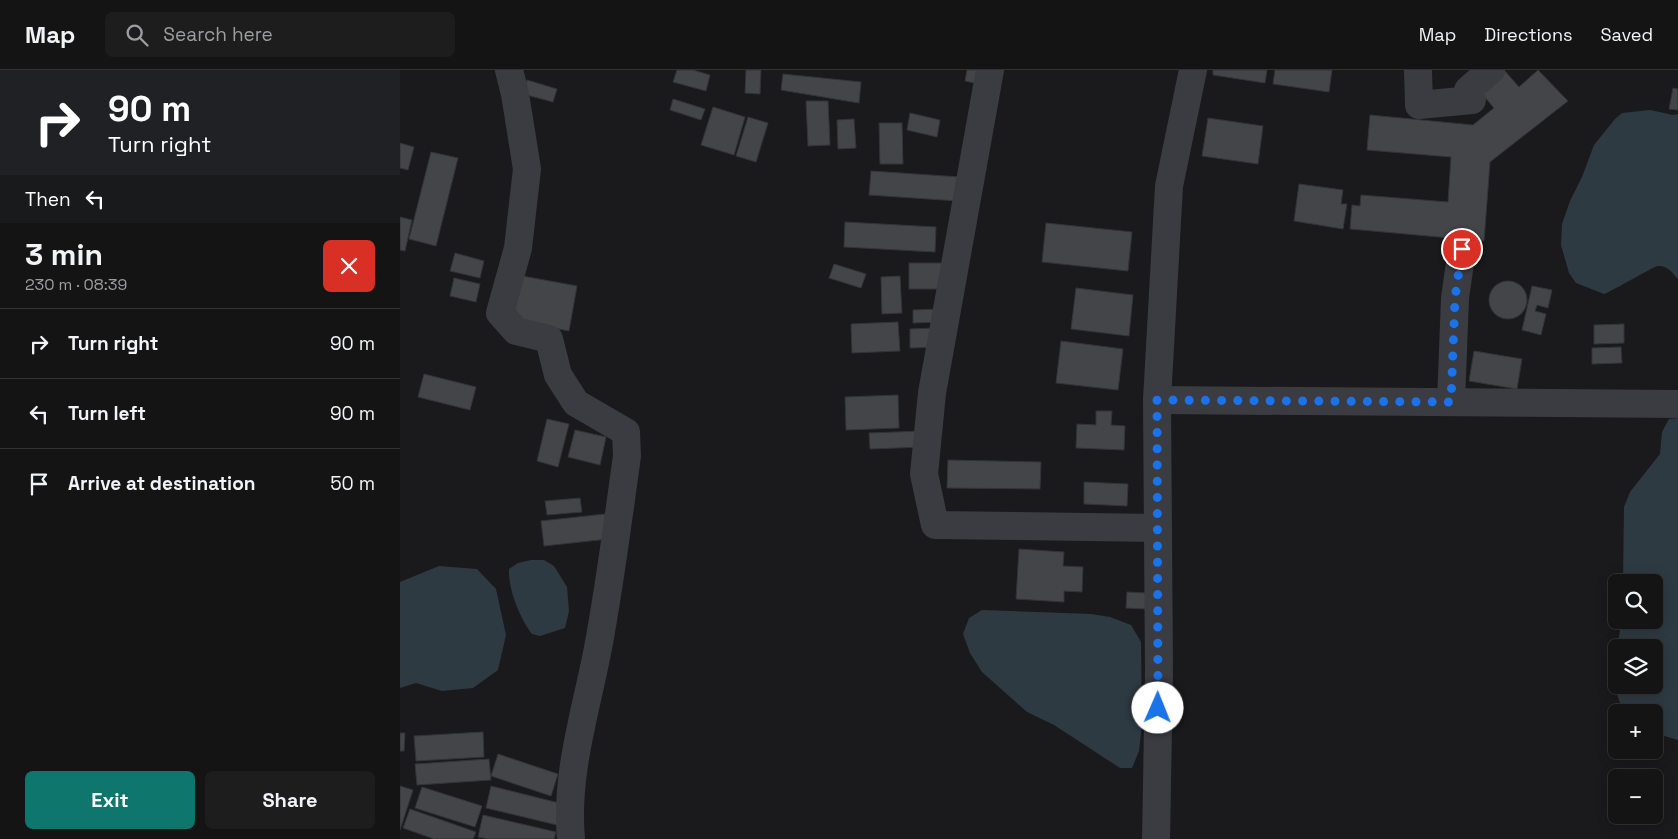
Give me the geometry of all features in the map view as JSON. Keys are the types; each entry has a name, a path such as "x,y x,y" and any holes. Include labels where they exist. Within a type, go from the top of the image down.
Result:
{"street":[{"path":"509,70 515,94 527,169 518,248 500,313 516,331 549,339 558,375 576,403 626,432 627,456 598,646 573,766 571,839"},
{"path":"990,70 932,393 924,474 935,525 1158,528"},
{"path":"1156,839 1159,671 1157,400 1169,186 1192,70"},
{"path":"1418,70 1419,105 1472,100 1468,90 1491,70"},
{"path":"1451,402 1455,298 1462,249"},
{"path":"1157,400 1678,404"}],"shaded area":[{"path":"1650,110 1673,115 1678,114 1678,279 1667,268 1658,266 1604,294 1576,283 1569,273 1561,245 1562,224 1594,145 1622,113"},
{"path":"1678,418 1678,740 1663,736 1663,704 1621,704 1618,694 1663,694 1663,639 1619,639 1620,629 1663,629 1663,574 1623,574 1624,507 1630,492 1660,454 1662,432 1669,419"},
{"path":"544,560 554,566 567,587 569,611 565,628 540,636 532,634 523,620 510,585 509,577 509,569 518,563"},
{"path":"439,566 477,569 496,589 506,635 498,670 473,688 442,691 416,683 400,688 400,582"},
{"path":"982,610 1091,614 1110,617 1131,625 1141,642 1142,724 1139,751 1132,768 1120,768 1054,725 1027,712 982,672 970,653 963,634 969,618"}],"building":[{"path":"677,70 693,70 710,75 706,91 673,82"},
{"path":"746,70 761,70 760,94 745,93"},
{"path":"967,70 982,70 980,84 965,81"},
{"path":"1213,70 1267,70 1265,83 1213,75"},
{"path":"1275,70 1332,70 1329,92 1273,84"},
{"path":"1500,70 1504,70 1519,87 1538,70 1568,101 1490,162 1484,241 1350,229 1352,205 1360,206 1361,195 1448,202 1451,157 1367,150 1370,115 1473,125 1494,108 1478,89"},
{"path":"783,74 861,82 859,103 781,90"},
{"path":"527,80 557,89 553,102 523,94"},
{"path":"1673,88 1678,89 1678,110 1669,109"},
{"path":"673,99 705,109 701,120 670,110"},
{"path":"806,101 828,101 830,145 808,146"},
{"path":"713,107 745,117 734,155 701,145"},
{"path":"910,113 940,120 937,137 907,130"},
{"path":"748,117 768,123 756,162 736,156"},
{"path":"1208,118 1263,126 1258,164 1202,156"},
{"path":"854,119 856,148 838,149 837,120"},
{"path":"879,123 902,123 903,164 880,164"},
{"path":"400,143 414,147 408,170 400,168"},
{"path":"431,152 458,158 436,246 409,239"},
{"path":"871,171 960,177 958,201 869,195"},
{"path":"1299,184 1343,190 1341,204 1347,204 1343,229 1294,221"},
{"path":"400,217 412,220 405,251 400,250"},
{"path":"845,222 936,227 935,252 844,247"},
{"path":"1046,223 1132,232 1128,271 1042,262"},
{"path":"455,253 484,261 480,278 450,271"},
{"path":"909,263 947,263 947,289 909,289"},
{"path":"834,264 866,274 861,288 829,278"},
{"path":"517,275 577,286 569,331 509,319"},
{"path":"900,276 902,313 882,314 881,277"},
{"path":"454,278 480,284 476,302 450,296"},
{"path":"1508,281 1521,287 1527,300 1521,313 1508,319 1495,313 1489,300 1495,287"},
{"path":"1532,286 1552,290 1548,308 1537,305 1535,311 1546,314 1541,335 1522,330"},
{"path":"1076,288 1133,295 1129,336 1071,329"},
{"path":"939,309 940,322 913,323 913,310"},
{"path":"898,322 900,351 852,353 851,324"},
{"path":"1624,324 1624,343 1594,344 1594,325"},
{"path":"937,328 938,347 910,348 910,329"},
{"path":"1061,341 1123,349 1118,390 1056,383"},
{"path":"1621,347 1622,363 1592,364 1592,348"},
{"path":"1474,351 1522,359 1517,389 1469,381"},
{"path":"424,374 476,387 470,410 418,397"},
{"path":"898,395 899,428 846,430 845,397"},
{"path":"1096,411 1112,411 1111,425 1125,426 1124,450 1076,448 1077,424 1096,425"},
{"path":"547,419 569,424 558,467 537,461"},
{"path":"575,430 606,437 600,465 568,457"},
{"path":"923,431 923,447 870,449 869,433"},
{"path":"948,460 1041,462 1040,489 947,488"},
{"path":"1084,482 1128,484 1127,506 1084,504"},
{"path":"580,498 582,512 547,515 545,501"},
{"path":"605,514 608,539 544,546 541,521"},
{"path":"1019,549 1064,552 1063,566 1083,567 1082,592 1064,591 1064,602 1016,599"},
{"path":"1127,592 1147,593 1146,609 1126,608"},
{"path":"483,732 484,757 416,761 414,736"},
{"path":"400,733 405,733 404,751 400,751"},
{"path":"498,754 558,774 551,796 491,776"},
{"path":"489,759 491,780 417,785 415,764"},
{"path":"400,786 413,790 400,830"},
{"path":"491,786 563,804 557,825 486,808"},
{"path":"422,787 482,806 475,827 415,808"},
{"path":"410,809 476,832 473,839 434,839 403,828"},
{"path":"483,815 556,832 554,839 488,839 478,837"}],"route":[{"path":"1158,708 1157,400 1451,402 1455,298 1462,249"}]}
